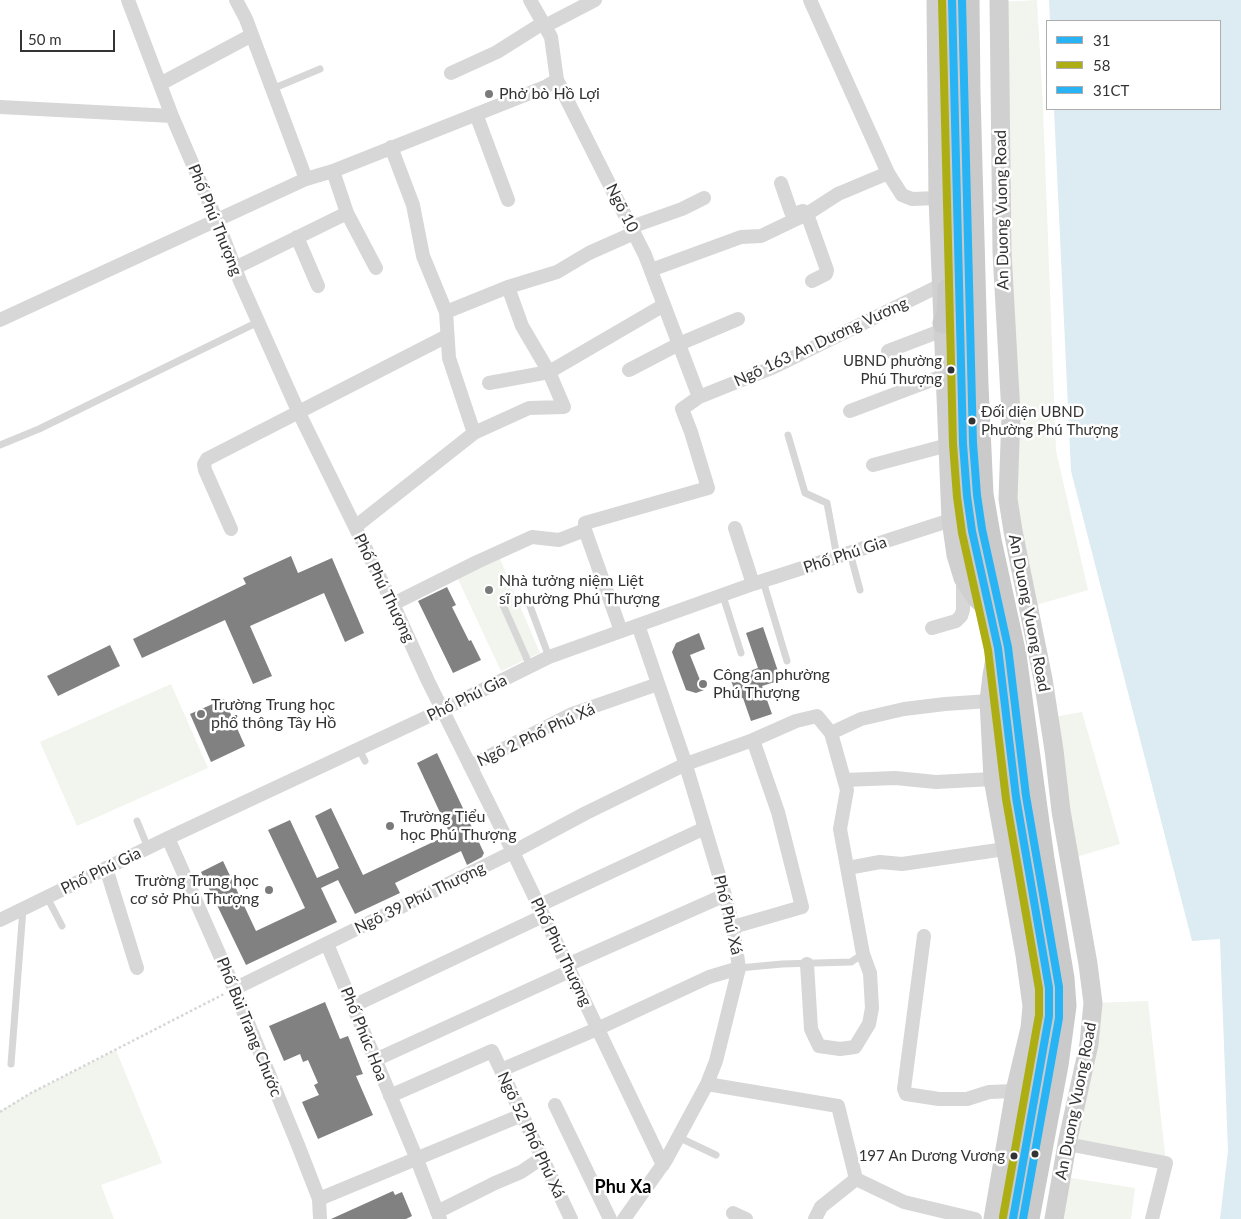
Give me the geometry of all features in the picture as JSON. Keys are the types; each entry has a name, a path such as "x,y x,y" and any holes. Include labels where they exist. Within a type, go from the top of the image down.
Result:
{"main road":[{"name":"An Duong Vuong Road","path":"952,0 962,93 984,494 991,540 1016,655 1044,859 1064,978 1066,1006 1058,1065 1029,1219"},
{"name":"An Duong Vuong Road","path":"969,0 962,93 958,210 963,444 967,496 972,531 998,648 1016,797 1045,955 1049,988 1049,1016 1013,1219"},
{"path":"943,327 947,313 950,230 958,210"}],"street":[{"name":"Phố Phú Thượng","path":"128,0 172,116 258,322 298,411 663,1165"},
{"path":"237,0 306,179"},
{"name":"Ngõ 10","path":"530,0 551,37 557,80 633,230 651,270 699,396"},
{"path":"451,73 497,52 544,24 595,0"},
{"path":"810,0 888,172 902,195 907,198 938,198"},
{"path":"932,628 951,623 961,616 964,610 963,578 956,555 952,520 948,446 938,198 936,0"},
{"name":"An Duong Vuong Road","path":"999,0 1002,252 1011,414 1008,499 1043,679 1061,811 1093,1003 1090,1044 1067,1144 1054,1219"},
{"path":"160,84 252,35"},
{"path":"0,320 306,179 544,88 557,80"},
{"path":"0,107 172,116"},
{"path":"476,114 508,200"},
{"path":"391,146 413,205 423,256 446,312 449,358 474,433"},
{"path":"333,170 347,213 376,268"},
{"path":"651,270 741,237 761,236 806,214 838,194 888,172"},
{"path":"781,183 791,212 803,211 806,214 827,270 826,274 812,281"},
{"path":"446,312 508,287 557,272 633,230 704,198"},
{"path":"235,268 347,213"},
{"path":"297,237 318,286"},
{"name":"Ngõ 163 An Dương Vương","path":"699,396 774,366 941,285"},
{"path":"355,527 474,433 529,408 564,407 548,372 522,326 508,287"},
{"path":"489,383 548,372 664,305"},
{"path":"629,370 679,344 738,320"},
{"path":"888,351 943,327"},
{"path":"231,529 205,470 204,464 208,459 447,336"},
{"path":"850,411 945,375"},
{"path":"621,631 585,530 585,523 708,488 692,432 682,409 699,396"},
{"path":"873,464 948,446"},
{"name":"Phố Phú Gia","path":"0,920 168,838 362,755 442,710 549,657 758,583 952,520"},
{"path":"735,528 758,583"},
{"path":"393,604 532,537 559,540 585,530"},
{"path":"963,578 976,598 991,612"},
{"name":"Phố Phú Xá","path":"624,1219 663,1165 708,1084 739,968 733,927 725,895 686,764 638,625"},
{"name":"An Duong Vuong Road","path":"993,1219 1016,1091 1030,1028 1032,1006 1025,955 993,779 989,701 998,648"},
{"name":"Ngõ 2 Phố Phú Xá","path":"470,766 572,714 658,684"},
{"path":"807,964 811,1029 819,1046 840,1049 855,1047 869,1024 872,1008 870,973 863,954 840,830 847,790 831,733 862,719 904,709 989,701"},
{"name":"Ngõ 39 Phú Thượng","path":"327,944 686,764 753,740 796,721 817,716 831,733"},
{"path":"733,927 802,907 778,812 753,740"},
{"path":"844,780 895,778 936,782 993,779"},
{"path":"353,1006 705,828"},
{"name":"Phố Bùi Trang Chước","path":"168,838 234,989 319,1199 320,1219"},
{"path":"848,868 880,862 902,864 1005,849"},
{"path":"106,868 137,968"},
{"path":"375,1060 725,895"},
{"path":"924,936 904,1089 906,1094 939,1099 967,1099 989,1092 1016,1091"},
{"path":"234,989 327,944"},
{"name":"Phố Phúc Hoa","path":"327,944 416,1157 438,1215"},
{"path":"500,1070 598,1029 709,977 739,968"},
{"name":"Ngõ 52 Phố Phú Xá","path":"390,1096 492,1051 571,1219"},
{"path":"708,1084 838,1106 856,1179"},
{"path":"555,1105 610,1219"},
{"path":"319,1199 416,1157 522,1115"},
{"path":"1067,1144 1166,1163 1152,1219"},
{"path":"438,1215 494,1183 521,1172 542,1158"},
{"path":"815,1219 821,1207 856,1179"},
{"path":"856,1179 904,1202 975,1219"}],"lane":[{"path":"272,90 320,69"},
{"path":"0,445 39,429 258,322"},
{"path":"788,435 805,494 827,503 843,555 860,590"},
{"path":"758,583 787,661"},
{"path":"722,596 740,653"},
{"path":"527,598 549,657"},
{"path":"504,605 529,667"},
{"path":"137,822 148,848"},
{"path":"47,897 62,926"},
{"path":"11,1064 23,908"},
{"path":"739,968 782,964 850,962 863,954"},
{"path":"678,1138 716,1155"}],"path":[{"path":"0,1112 31,1093 234,989"}],"shaded area":[{"path":"1037,0 1056,451 1088,590 1029,607 1008,499 999,2"},
{"path":"1049,0 1241,0 1241,1219 1220,1219 1228,1151 1220,939 1192,941 1071,471 1054,110 1221,110 1221,20 1050,20"},
{"path":"500,559 540,653 501,671 457,577"},
{"path":"171,684 208,768 77,826 40,742"},
{"path":"1082,712 1120,844 1069,859 1049,718"},
{"path":"1148,1001 1166,1163 1067,1144 1093,1003"},
{"path":"116,1050 162,1163 101,1185 114,1219 0,1219 0,1111 31,1093"},
{"path":"1065,1177 1135,1188 1131,1219 1058,1219"}],"building":[{"path":"291,556 298,573 332,558 364,633 345,642 324,593 250,626 272,676 253,684 225,620 142,658 133,639 246,584 243,578"},
{"path":"447,587 456,605 452,607 481,660 453,673 418,601"},
{"path":"763,627 781,680 762,686 772,714 751,721 743,698 738,699 730,678 758,668 746,633"},
{"path":"699,633 705,649 690,655 704,690 696,693 686,690 672,652 676,643"},
{"path":"110,645 120,666 58,696 47,676"},
{"path":"224,699 245,746 211,762 190,714"},
{"path":"437,753 484,853 482,857 467,865 461,851 395,883 400,893 355,914 338,880 321,888 337,922 246,965 201,872 223,861 256,931 305,908 268,830 290,820 317,878 339,868 315,816 331,808 363,875 450,834 417,763"},
{"path":"325,1002 340,1039 348,1036 363,1074 356,1076 373,1115 318,1139 302,1102 319,1095 314,1085 318,1083 308,1060 303,1062 300,1054 284,1061 269,1026"},
{"path":"393,1191 395,1195 402,1192 412,1216 406,1219 331,1219"}],"transit line":[{"name":"58","path":"942,0 953,444 957,497 962,533 988,650 1006,799 1039,989 1039,1015 1003,1217"},
{"name":"31","path":"952,0 963,444 967,496 972,531 998,648 1016,797 1049,988 1049,1016 1013,1219"},
{"name":"31CT","path":"962,0 973,443 977,495 982,529 1008,647 1026,796 1059,987 1059,1018 1023,1219"}],"place":[{"name":"Phở bò Hồ Lợi","path":"489,94"},
{"name":"UBND phường Phú Thượng","path":"951,370"},
{"name":"Đối diện UBND Phường Phú Thượng","path":"972,421"},
{"name":"Nhà tưởng niệm Liệt sĩ phường Phú Thượng","path":"489,590"},
{"name":"Công an phường Phú Thượng","path":"703,684"},
{"name":"Trường Trung học phổ thông Tây Hồ","path":"201,714"},
{"name":"Trường Tiểu học Phú Thượng","path":"390,826"},
{"name":"Trường Trung học cơ sở Phú Thượng","path":"269,890"},
{"name":"197 An Dương Vương","path":"1014,1156"}],"district":[{"name":"Phu Xa","path":"623,1187"}]}
